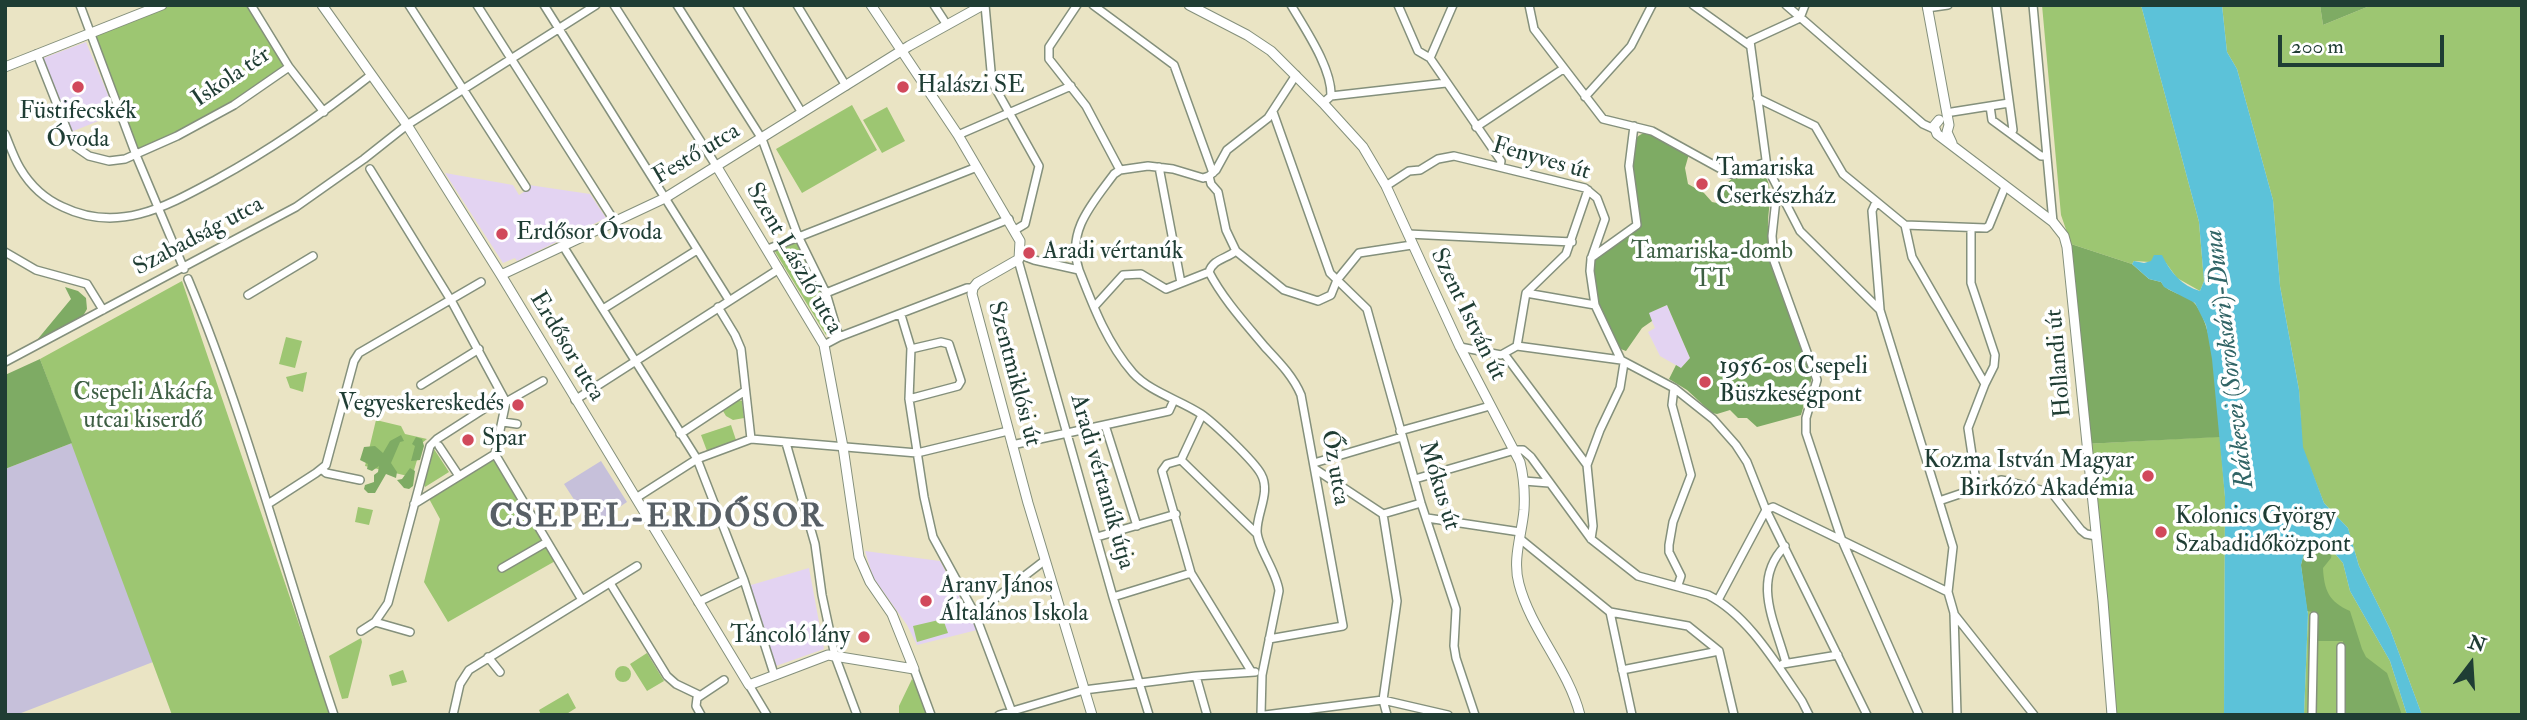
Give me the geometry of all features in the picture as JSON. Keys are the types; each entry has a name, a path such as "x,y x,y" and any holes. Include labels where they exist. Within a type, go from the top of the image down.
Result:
{"street":[{"path":"80,5 136,155 184,268"},
{"path":"5,67 162,5"},
{"name":"Iskola tér","path":"37,54 73,145 89,156 109,161 136,155 233,105 289,67 251,5"},
{"name":"Erdősor utca","path":"322,5 407,125 501,275 767,715"},
{"path":"409,5 526,187"},
{"path":"477,5 615,222"},
{"path":"544,5 729,300"},
{"name":"Szabadság utca","path":"5,362 296,207 407,125 596,5"},
{"name":"Szent László utca","path":"614,5 768,249 824,345 843,447 859,558 870,582 892,614 932,715"},
{"path":"677,5 762,139 798,236 826,293 839,337"},
{"path":"737,5 802,113"},
{"path":"797,5 846,86"},
{"path":"871,5 1009,219 1021,246 1019,258 1079,270"},
{"path":"934,5 947,25"},
{"path":"984,5 992,82 1039,166 1025,224 1015,230"},
{"name":"Festő utca","path":"501,275 665,198 902,51 984,5"},
{"path":"1077,5 1049,47 1048,54 1091,113 1120,170"},
{"path":"1093,5 1174,65 1211,174 1210,184 1218,192 1226,230 1236,251 1284,290 1318,301 1331,295 1337,280 1359,253 1412,245"},
{"name":"Szent István út","path":"1189,5 1260,43 1296,75 1363,147 1386,186 1460,347 1520,462 1524,481 1524,511 1516,569 1521,593 1573,694 1580,715"},
{"path":"1291,5 1326,72 1332,86 1331,96"},
{"path":"1398,5 1418,51 1430,58 1501,161 1500,167"},
{"path":"1430,58 1454,5"},
{"path":"1529,5 1534,29 1603,119 1652,131 1730,174 1766,162"},
{"path":"1585,97 1635,41 1652,5"},
{"path":"1693,5 1749,45"},
{"path":"1786,5 1917,118 1941,127 1956,148 2053,222"},
{"path":"1805,5 1800,18 1754,38 1749,45 1766,162 1777,189 1804,236 1880,310"},
{"path":"1941,127 1948,110 1927,7 1948,5"},
{"path":"1996,5 2013,130 2011,134"},
{"path":"2033,5 2053,222"},
{"path":"289,67 324,112"},
{"path":"1476,127 1563,69"},
{"path":"5,134 21,170 45,196 66,209 90,217 118,219 158,208 244,165 324,112 371,75"},
{"path":"1256,533 1265,494 1262,475 1252,462 1202,415 1134,374 1106,334 1074,252 1080,226 1114,174 1134,167 1159,167 1203,178 1211,174 1227,150 1273,112 1296,75"},
{"path":"1323,103 1331,96 1446,83"},
{"path":"957,135 1071,86"},
{"path":"1757,98 1815,126 1843,174 1905,225 1971,229 1989,226 2005,187"},
{"path":"1948,110 2009,103"},
{"path":"1990,106 1992,120 2041,156 2047,156"},
{"name":"Mókus út","path":"1273,112 1330,273 1367,309 1421,503 1456,609 1456,658 1475,715"},
{"path":"1591,259 1637,225 1629,172 1634,126"},
{"path":"391,138 407,136 420,146"},
{"name":"Fenyves út","path":"1386,186 1409,171 1420,170 1438,159 1454,156 1588,190 1597,198 1605,219 1591,259 1595,305 1622,361"},
{"path":"768,249 977,167"},
{"path":"1159,167 1181,283"},
{"path":"370,169 450,299 506,402 495,454 414,505"},
{"path":"1777,189 1772,236 1774,261 1816,374 1816,385 1806,418 1806,433 1840,538 1919,715"},
{"path":"1505,355 1517,346 1526,293 1566,254 1588,190"},
{"path":"1875,202 1872,211 1880,310 1953,547 1948,592 1954,613 1957,715"},
{"path":"826,293 1009,219"},
{"name":"Hollandi út","path":"2053,222 2064,236 2067,247 2112,715"},
{"path":"1905,225 1912,257 1985,384"},
{"path":"1971,229 1971,283 1995,355 1994,366 1968,428 1977,488"},
{"path":"1408,234 1572,242"},
{"path":"563,246 697,460 744,580 775,674"},
{"path":"603,309 697,250"},
{"path":"1094,307 1123,275 1141,274 1166,289 1209,272 1211,265 1217,260 1236,251"},
{"path":"5,252 26,266 87,284 103,310"},
{"path":"248,295 313,256"},
{"name":"Szentmiklósi út","path":"1019,258 977,283 973,288 974,300 1044,561 1092,715"},
{"name":"Aradi vértanúk útja","path":"1019,258 1113,597 1149,715"},
{"path":"575,400 779,269"},
{"name":"Őz utca","path":"1209,272 1216,285 1296,381 1315,466 1343,626 1269,639"},
{"path":"188,279 220,361 268,504 334,715"},
{"path":"268,504 322,469 328,459 357,356 481,282"},
{"path":"824,345 967,288 973,288"},
{"path":"1526,293 1595,305"},
{"path":"718,307 741,349 751,439"},
{"path":"901,315 911,349 909,399 933,537 975,614 1012,712"},
{"path":"909,399 958,386 961,381 949,344 941,342 911,349"},
{"path":"1517,346 1622,361 1674,388 1724,428 1747,462 1766,510 1867,715"},
{"path":"1460,347 1505,355 1587,465"},
{"path":"421,385 479,349"},
{"path":"1591,538 1593,526 1587,465 1620,388 1622,361"},
{"path":"361,631 376,622 388,603 428,452 433,443 493,403 506,402 544,381"},
{"path":"1674,388 1672,405 1691,475 1676,512 1669,545 1681,576 1678,585"},
{"path":"680,433 745,391"},
{"path":"1012,445 1169,411 1174,400"},
{"path":"1315,466 1401,434 1490,406"},
{"path":"1202,415 1181,460 1167,464 1162,471 1191,573 1251,671"},
{"path":"503,422 517,424"},
{"path":"1105,425 1137,526"},
{"path":"636,498 697,460 751,439 917,453 1008,431"},
{"path":"786,443 815,544 821,595 835,656 857,715"},
{"path":"439,446 459,476"},
{"path":"1415,479 1523,450 1591,538 1638,576 1678,585 1718,600 1746,623 1802,701 1809,715"},
{"path":"495,454 582,600"},
{"path":"1181,460 1256,533 1279,587 1262,675 1263,715 1333,711 1383,700 1448,715"},
{"path":"1315,466 1383,514 1397,601 1383,700 1387,715"},
{"path":"322,469 326,473 360,480"},
{"path":"1524,481 1549,484"},
{"path":"1940,501 2007,481 2052,493 2081,530 2096,536"},
{"path":"1383,514 1421,503"},
{"path":"1718,600 1766,510 1773,507 1948,592"},
{"path":"1097,537 1176,514"},
{"path":"1427,518 1520,535 1610,612 1688,626 1719,651 1734,715"},
{"path":"502,568 547,542"},
{"path":"1785,546 1774,558 1765,589 1786,663"},
{"path":"975,614 1044,561"},
{"path":"453,715 464,677 469,670 637,566"},
{"path":"1113,597 1191,573"},
{"path":"698,602 744,580"},
{"path":"610,583 667,677 699,695"},
{"path":"1610,612 1632,715"},
{"path":"1954,613 2034,715"},
{"path":"2312,715 2314,616"},
{"path":"376,622 410,632"},
{"path":"2341,647 2341,715"},
{"path":"1622,670 1719,651"},
{"path":"1777,668 1786,663 1838,655"},
{"path":"749,685 823,657 835,656 914,669"},
{"path":"488,657 500,673"},
{"path":"887,665 910,658"},
{"path":"999,715 1084,690 1251,671 1262,675"},
{"path":"1196,676 1208,715"},
{"path":"698,714 696,706 699,695 724,680"}],"shaded area":[{"name":"Füstifecskék Óvoda","path":"86,42 116,114 71,132 41,59"},
{"path":"445,173 513,185 519,195 530,188 529,185 590,194 606,218 517,261 515,258 503,263"},
{"path":"1667,305 1690,358 1681,368 1660,356 1648,332 1655,328 1648,313"},
{"path":"72,443 153,662 16,715 5,715 5,469"},
{"path":"601,461 627,502 591,526 564,484"},
{"name":"Arany János Általános Iskola","path":"865,551 940,561 977,630 917,645 907,625 873,577"},
{"path":"809,568 824,649 776,666 750,591 751,585"}],"green space":[{"path":"162,5 251,5 289,67 233,105 136,155 92,33"},
{"path":"2042,5 2141,5 2199,222 2204,281 2200,291 2177,278 2166,263 2134,261 2132,264 2071,244 2061,215"},
{"path":"2222,5 2320,5 2323,25 2372,5 2522,5 2522,715 2422,715 2390,629 2359,566 2348,528 2324,503 2302,447 2299,390 2280,286 2273,200 2237,69 2227,52"},
{"path":"2320,5 2372,5 2323,25"},
{"path":"852,105 877,150 802,193 776,149"},
{"path":"887,107 905,141 882,153 863,120"},
{"name":"Tamariska-domb TT","path":"1647,132 1689,154 1685,168 1688,184 1704,193 1712,202 1717,203 1723,188 1740,174 1763,171 1770,193 1768,229 1773,266 1811,369 1811,381 1801,415 1757,427 1747,418 1738,418 1730,410 1712,413 1687,390 1669,379 1676,365 1681,368 1690,358 1667,305 1649,313 1652,321 1642,328 1626,351 1618,348 1600,309 1591,266 1594,260 1638,226 1632,162 1636,140"},
{"path":"797,241 824,292 835,332 826,335 774,250"},
{"path":"2071,244 2132,264 2149,279 2161,282 2193,301 2203,317 2212,350 2220,437 2085,444"},
{"name":"Csepeli Akácfa utcai kiserdő","path":"182,281 330,715 172,715 40,359"},
{"path":"65,287 78,291 86,298 87,309 83,316 37,340 71,299"},
{"path":"286,337 302,341 295,368 279,364"},
{"path":"40,359 72,443 5,469 5,375"},
{"path":"307,372 303,392 290,388 286,377"},
{"path":"739,400 742,401 744,418 733,420 723,411"},
{"path":"376,420 401,426 405,434 427,439 422,443 412,477 365,466"},
{"path":"731,425 736,440 707,451 701,435"},
{"path":"401,435 404,441 400,442 391,463 397,472 396,478 386,474 375,493 368,493 364,489 365,485 374,482 379,466 372,471 367,469 368,464 360,460 364,447 375,446 383,453 390,441"},
{"path":"416,437 422,439 424,446 420,460 411,461 415,446 412,444"},
{"path":"2220,437 2225,497 2224,715 2112,715 2085,444"},
{"path":"434,449 449,472 425,487 424,484"},
{"path":"495,454 557,560 448,622 424,582 440,519 427,495"},
{"path":"410,468 415,471 413,486 409,489 404,488 397,480 402,479"},
{"path":"358,507 373,510 369,525 355,522"},
{"path":"2318,538 2332,551 2331,558 2323,568 2329,594 2337,604 2350,611 2366,657 2387,673 2402,715 2345,715 2343,641 2317,641 2319,619 2313,612 2307,611 2301,565 2304,552 2318,548 2318,544 2310,544 2312,539"},
{"path":"2324,541 2343,563 2350,591 2390,661 2407,715 2304,715 2308,614 2301,565 2308,545"},
{"path":"943,619 948,633 917,642 913,626"},
{"path":"361,638 348,698 342,699 329,656"},
{"path":"647,653 664,681 647,691 630,664"},
{"path":"623,666 631,674 623,682 615,674"},
{"path":"403,670 407,682 392,686 389,675"},
{"path":"912,679 919,689 927,715 899,715 899,706"},
{"path":"568,693 576,708 565,715 541,715 539,710"}],"water":[{"name":"Ráckevei (Soroksári)-Duna","path":"2141,5 2222,5 2227,52 2237,69 2273,200 2280,286 2299,390 2303,447 2324,503 2348,528 2359,566 2390,629 2422,715 2407,715 2390,661 2350,591 2343,563 2324,541 2318,538 2312,539 2308,545 2309,551 2304,553 2301,565 2308,614 2304,715 2224,715 2225,497 2212,359 2206,325 2195,303 2164,287 2161,282 2149,279 2132,264 2134,261 2151,261 2154,255 2162,255 2173,273 2188,286 2200,291 2204,281 2199,222"}],"place":[{"name":"Füstifecskék Óvoda","path":"78,87"},
{"name":"Halászi SE","path":"903,87"},
{"name":"Tamariska Cserkészház","path":"1702,184"},
{"name":"Erdősor Óvoda","path":"502,234"},
{"name":"Aradi vértanúk","path":"1029,253"},
{"name":"1956-os Csepeli Büszkeségpont","path":"1705,382"},
{"name":"Vegyeskereskedés","path":"518,405"},
{"name":"Spar","path":"468,440"},
{"name":"Kozma István Magyar Birkózó Akadémia","path":"2148,476"},
{"name":"Kolonics György Szabadidőközpont","path":"2161,532"},
{"name":"Arany János Általános Iskola","path":"926,601"},
{"name":"Táncoló lány","path":"864,637"}],"district":[{"name":"CSEPEL-ERDŐSOR","path":"657,519"}]}
